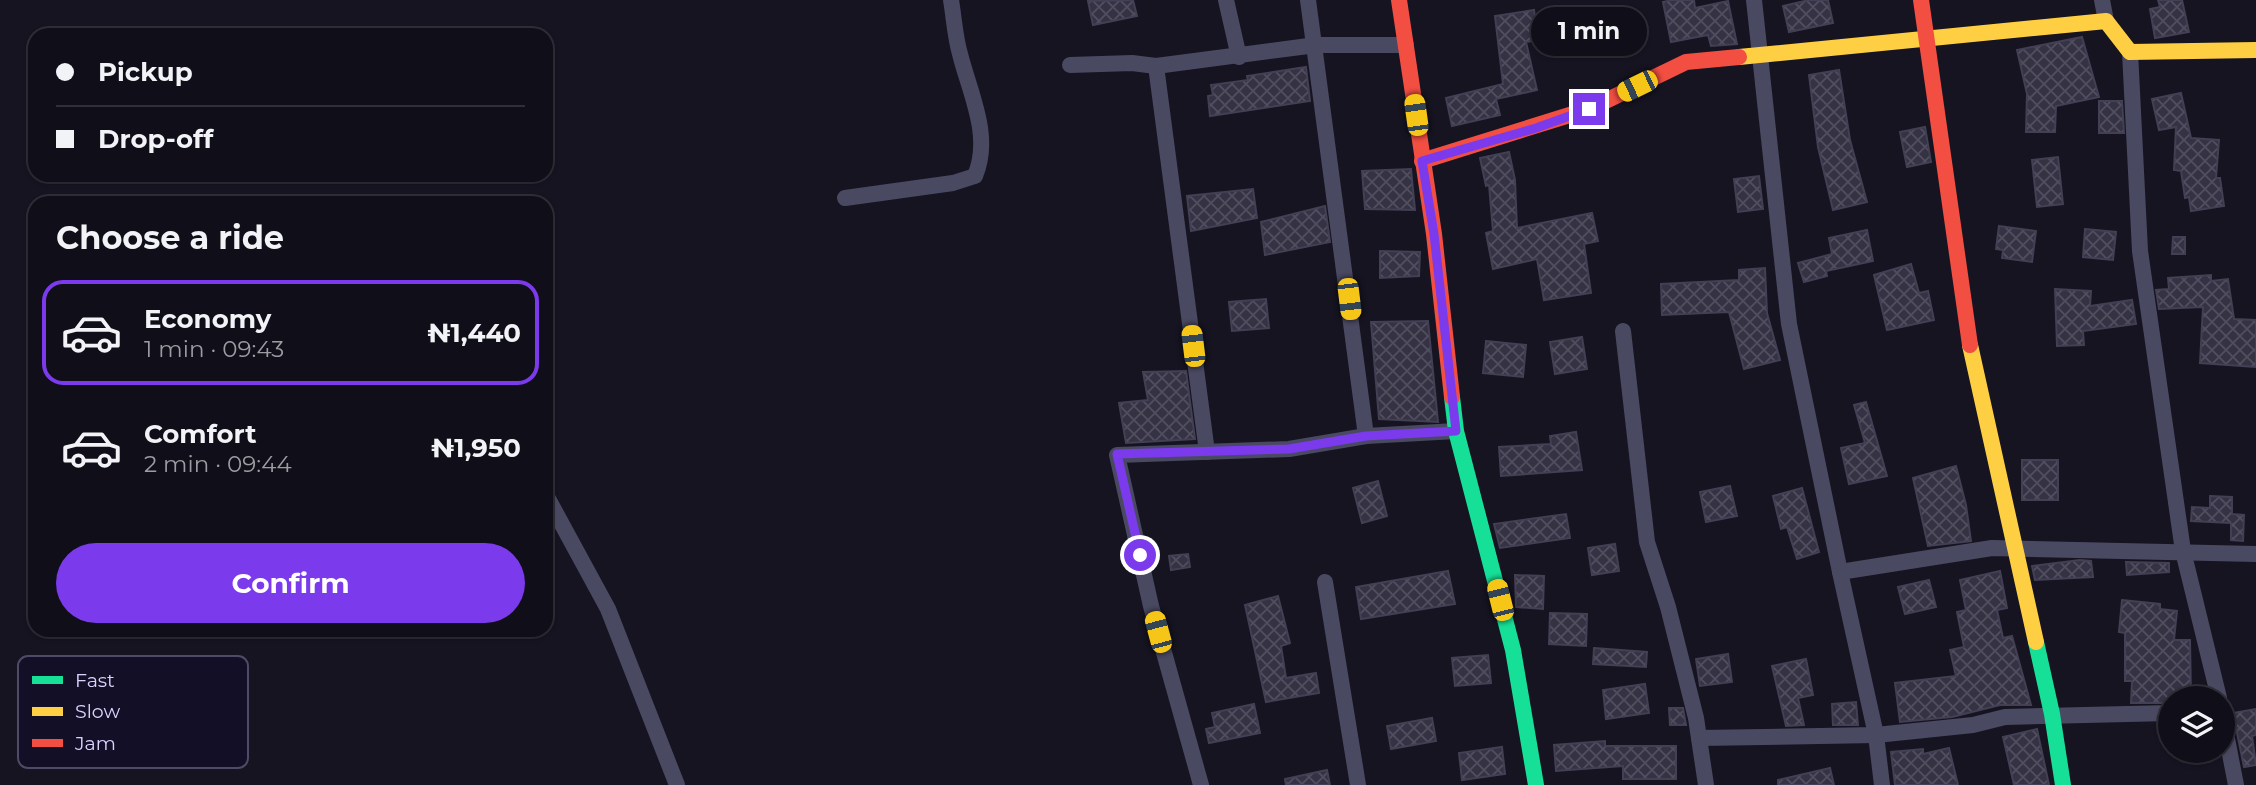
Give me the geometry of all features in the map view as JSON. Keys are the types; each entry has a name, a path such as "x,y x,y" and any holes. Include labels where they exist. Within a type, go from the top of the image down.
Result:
{"street":[{"path":"845,198 953,183 975,176 982,159 981,130 959,51 951,0"},
{"path":"1226,0 1239,57"},
{"path":"1308,0 1317,46 1366,436"},
{"path":"1399,0 1434,234 1456,431 1513,650 1536,785"},
{"path":"1754,0 1789,324 1876,736 1882,785"},
{"path":"1920,0 1953,211 1974,373 2052,714 2063,785"},
{"path":"2102,0 2106,21 2130,52 2140,251 2183,551 2216,686"},
{"path":"1422,161 1536,128 1589,109 1686,62 1759,53 1925,41 2106,21"},
{"path":"1070,65 1132,63 1156,66 1317,46 1406,45"},
{"path":"2130,52 2256,50"},
{"path":"1156,66 1207,452"},
{"path":"1623,331 1647,542 1668,607 1699,738 1706,785"},
{"path":"1201,785 1152,606 1117,454 1289,449 1366,436 1456,431"},
{"path":"553,508 608,609 677,785"},
{"path":"1840,572 1992,548 2256,554"},
{"path":"1325,582 1358,785"},
{"path":"1699,738 1876,736 1973,725 2005,717 2158,713"},
{"path":"2232,763 2236,785"}],"building":[{"path":"1133,0 1137,16 1093,25 1088,1"},
{"path":"1694,0 1695,8 1728,1 1737,44 1711,46 1708,35 1671,42 1663,2"},
{"path":"1809,0 1828,0 1833,23 1789,32 1783,6"},
{"path":"2158,0 2182,0 2189,32 2155,38 2150,9 2160,7"},
{"path":"1534,10 1538,40 1526,42 1537,90 1496,99 1500,115 1452,126 1446,98 1503,84 1495,16"},
{"path":"2082,37 2099,97 2056,106 2055,132 2026,132 2027,94 2017,50"},
{"path":"1306,67 1310,101 1210,116 1208,96 1213,95 1211,85 1248,80 1247,76"},
{"path":"1839,70 1850,140 1867,202 1833,210 1818,147 1809,75"},
{"path":"2181,93 2191,138 2219,140 2216,178 2220,178 2224,206 2191,211 2189,197 2185,198 2181,171 2174,170 2176,127 2159,130 2152,99"},
{"path":"2099,101 2122,101 2124,133 2099,133"},
{"path":"1925,127 1931,162 1907,167 1900,132"},
{"path":"1509,152 1515,180 1517,228 1592,213 1598,241 1584,244 1591,293 1544,300 1537,259 1493,269 1486,233 1493,231 1489,185 1486,186 1480,158"},
{"path":"2058,157 2063,204 2037,207 2032,160"},
{"path":"1411,169 1415,210 1365,209 1362,171"},
{"path":"1759,176 1763,209 1738,212 1734,179"},
{"path":"1253,189 1257,218 1191,231 1187,196"},
{"path":"1325,206 1330,242 1265,255 1261,222"},
{"path":"1999,226 2036,231 2032,262 2002,258 2003,250 1996,249"},
{"path":"2085,229 2116,232 2113,260 2083,257"},
{"path":"1867,230 1873,261 1826,271 1827,276 1804,282 1798,263 1832,254 1829,238"},
{"path":"2173,237 2185,237 2185,254 2172,254"},
{"path":"1380,251 1420,252 1419,276 1380,278"},
{"path":"1911,264 1919,293 1928,291 1934,320 1887,330 1874,275"},
{"path":"1765,268 1767,313 1780,360 1744,369 1729,312 1662,315 1661,284 1739,280 1739,270"},
{"path":"2211,275 2211,281 2228,279 2234,319 2256,320 2256,367 2200,363 2203,307 2159,309 2156,290 2169,289 2168,278"},
{"path":"2055,289 2091,291 2090,306 2132,300 2136,324 2083,331 2084,345 2057,346"},
{"path":"1266,299 1269,328 1232,331 1229,302"},
{"path":"1428,321 1438,422 1379,419 1371,322"},
{"path":"1582,337 1587,369 1555,374 1550,342"},
{"path":"1486,341 1526,345 1523,377 1483,373"},
{"path":"1186,371 1195,439 1126,443 1119,403 1148,400 1143,372"},
{"path":"1866,402 1887,476 1849,484 1841,448 1865,443 1854,405"},
{"path":"1576,432 1582,470 1501,476 1499,447 1551,444 1550,436"},
{"path":"2022,460 2058,460 2058,500 2022,500"},
{"path":"1956,466 1966,505 1971,541 1928,546 1913,478"},
{"path":"1378,481 1387,516 1362,523 1353,488"},
{"path":"1730,486 1737,516 1706,522 1700,492"},
{"path":"1802,488 1819,552 1797,559 1787,527 1781,529 1773,496"},
{"path":"2210,496 2232,497 2232,514 2244,515 2243,541 2231,540 2231,523 2191,521 2192,507 2210,508"},
{"path":"1566,514 1570,538 1500,548 1494,524"},
{"path":"1615,544 1619,571 1592,575 1588,548"},
{"path":"1188,554 1190,567 1171,570 1169,556"},
{"path":"2091,561 2093,577 2035,580 2032,566"},
{"path":"2126,562 2169,563 2169,572 2127,575"},
{"path":"1448,571 1455,604 1361,619 1356,587"},
{"path":"2000,571 2007,608 1997,610 2003,638 2012,636 2031,705 2000,705 1952,717 1900,722 1895,683 1956,676 1950,650 1964,647 1957,612 1966,610 1960,580"},
{"path":"1515,575 1544,576 1543,609 1516,607"},
{"path":"1929,580 1936,607 1905,614 1898,587"},
{"path":"1278,596 1290,643 1281,646 1286,678 1316,673 1319,693 1266,702 1245,605"},
{"path":"2122,600 2160,604 2160,609 2177,611 2174,640 2190,640 2191,686 2158,686 2158,703 2131,703 2132,681 2125,681 2125,633 2119,632"},
{"path":"1550,613 1587,614 1586,646 1549,644"},
{"path":"1594,648 1647,652 1646,667 1593,664"},
{"path":"1728,654 1732,682 1700,686 1696,659"},
{"path":"1488,655 1491,683 1455,686 1452,658"},
{"path":"1806,659 1813,695 1798,698 1804,725 1786,726 1772,666"},
{"path":"1645,684 1649,713 1606,719 1603,690"},
{"path":"1856,702 1858,725 1833,725 1832,704"},
{"path":"1254,704 1260,733 1209,743 1206,729 1215,727 1212,713"},
{"path":"1669,708 1683,708 1686,725 1670,725"},
{"path":"2256,709 2256,735 2252,736 2256,765 2244,767 2235,713"},
{"path":"1432,718 1436,741 1391,749 1387,726"},
{"path":"2037,729 2049,785 2014,785 2003,737"},
{"path":"1605,741 1605,746 1676,746 1676,779 1623,779 1623,766 1556,771 1554,745"},
{"path":"1502,747 1505,774 1462,780 1459,753"},
{"path":"1949,748 1958,785 1895,785 1891,752 1923,749 1923,754"},
{"path":"1830,768 1834,785 1778,785 1778,780"},
{"path":"1327,770 1330,785 1286,785 1285,779"}],"traffic: fast":[{"path":"1452,397 1456,431 1513,650 1536,785"},
{"path":"2036,642 2052,714 2063,785"}],"traffic: slow":[{"path":"1739,57 2106,21 2130,52 2256,50"},
{"path":"1970,345 2036,642"}],"traffic: jam":[{"path":"1399,0 1434,234 1452,397"},
{"path":"1921,0 1970,345"},
{"path":"1422,161 1589,109 1686,62 1739,57"}],"route":[{"path":"1140,555 1117,454 1289,449 1366,436 1431,435 1456,431 1434,234 1422,161 1536,128 1589,109"}]}
